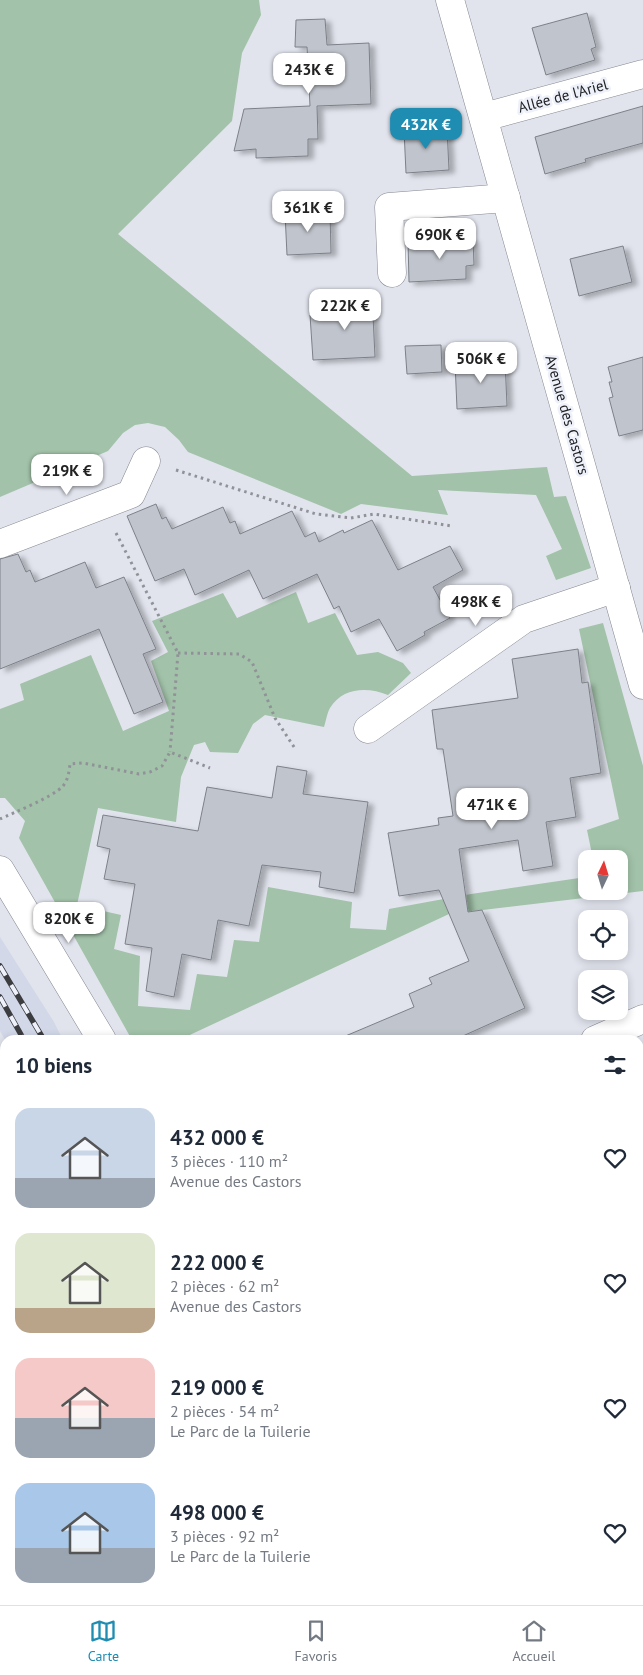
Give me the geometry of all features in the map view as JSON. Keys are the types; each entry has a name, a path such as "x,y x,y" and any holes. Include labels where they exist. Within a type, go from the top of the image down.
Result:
{"street":[{"name":"Avenue des Castors","path":"450,0 643,685"},
{"name":"Allée de l'Ariel","path":"484,118 643,74"},
{"path":"392,273 389,207 506,198"},
{"path":"0,544 131,494 146,461"},
{"path":"368,729 524,619 616,588"},
{"path":"0,870 99,1035"},
{"path":"606,1035 643,1019"}],"path":[{"path":"146,461 316,514 351,518 374,514 452,526"},
{"path":"0,819 35,804 62,788 68,778 70,764 83,763 139,774 150,772 162,766 170,752 178,653 102,505"},
{"path":"178,653 239,654 252,662 275,718 296,750"},
{"path":"170,752 210,768"}],"shaded area":[{"path":"0,937 60,1035 2,1035 0,1031"}],"green space":[{"path":"0,0 259,0 261,15 242,53 232,121 118,234 412,476 547,467 554,497 566,496 591,568 556,580 546,556 562,549 536,495 438,490 448,515 361,504 341,514 188,452 179,440 165,427 148,423 135,425 123,433 108,451 0,497"},
{"path":"296,592 308,623 335,613 357,655 378,652 403,663 411,673 388,695 364,690 342,696 330,708 324,727 265,715 253,724 238,753 210,752 205,742 194,745 181,777 176,822 98,808 77,905 121,915 114,949 140,956 138,1006 190,1010 197,974 227,977 234,940 259,942 268,887 352,902 350,928 386,930 389,909 471,894 578,878 578,899 449,914 190,1035 129,1035 19,838 25,821 5,798 0,798 0,709 24,700 20,684 91,655 123,731 169,711 151,661 168,652 152,621 223,593 237,618"},
{"path":"603,623 643,766 643,891 628,893 628,850 591,850 587,830 619,819 579,629"}],"building":[{"path":"587,13 596,47 591,49 595,60 546,75 532,28"},
{"path":"325,19 327,45 369,43 371,104 317,106 318,139 308,139 308,156 256,158 256,149 234,151 244,109 310,106 307,47 295,47 296,20"},
{"path":"643,106 643,143 585,159 586,162 545,174 535,137"},
{"path":"447,128 449,170 406,173 404,130"},
{"path":"330,212 331,253 287,255 285,213"},
{"path":"473,239 474,265 466,266 466,279 409,282 408,241"},
{"path":"623,246 632,282 579,296 570,259"},
{"path":"372,295 375,357 313,360 310,315 340,314 339,297"},
{"path":"441,345 442,372 407,374 405,346"},
{"path":"643,357 643,430 619,436 609,398 613,397 608,367"},
{"path":"505,360 507,406 457,409 455,362"},
{"path":"156,504 162,519 166,517 172,529 223,507 230,523 235,521 240,534 292,511 305,537 315,532 319,542 343,530 344,533 372,520 398,570 450,546 463,570 433,587 450,618 424,632 425,635 397,651 379,619 351,632 339,606 334,609 317,574 263,599 249,570 195,595 184,569 155,581 127,516"},
{"path":"18,554 26,572 30,570 35,582 85,562 96,588 124,577 156,649 143,654 163,702 134,714 99,629 0,669 0,559"},
{"path":"578,649 582,683 588,682 601,773 570,778 576,817 546,822 553,866 523,871 518,840 459,849 468,912 482,910 525,1008 465,1035 348,1035 414,1007 409,994 432,984 429,978 469,961 439,890 399,896 388,833 439,825 438,818 453,816 443,749 437,749 432,710 518,698 512,659"},
{"path":"277,766 307,771 303,794 368,802 354,893 319,887 321,872 262,865 249,926 218,920 211,960 182,954 174,997 146,991 152,948 125,944 135,884 104,879 110,849 97,846 103,815 198,831 207,787 272,798"}],"railway":[{"path":"0,966 41,1035"},
{"path":"0,997 21,1035"}]}
